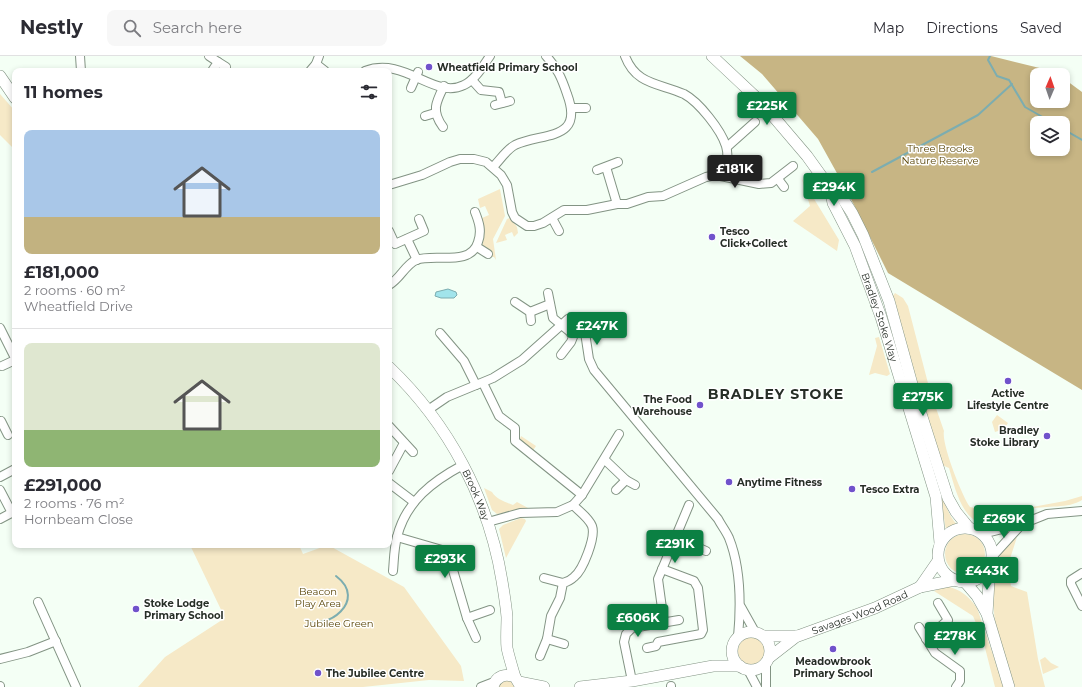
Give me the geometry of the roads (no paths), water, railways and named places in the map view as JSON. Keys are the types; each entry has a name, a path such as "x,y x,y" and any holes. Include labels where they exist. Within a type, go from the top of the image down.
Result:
{"street":[{"path":"80,56 81,68"},
{"path":"209,56 226,67"},
{"path":"369,68 385,62 406,66 444,86 458,88 472,80 490,56"},
{"path":"493,167 515,145 551,136 564,129 569,122 572,108 567,93 558,70 546,56"},
{"path":"625,56 629,67 641,78 686,95 697,104 723,138 727,147 726,176"},
{"name":"Bradley Stoke Way","path":"712,56 742,83 766,108 807,156 830,188 841,196 852,213 880,276 948,498 956,512 969,528"},
{"path":"214,68 218,62"},
{"path":"411,88 418,72"},
{"path":"0,76 12,94"},
{"path":"472,80 480,90 498,92 502,103"},
{"path":"443,126 435,113 435,104 444,86"},
{"path":"0,88 12,104"},
{"path":"572,108 586,108"},
{"path":"425,116 435,113"},
{"path":"727,147 755,122"},
{"path":"392,184 422,175 460,159 474,159 486,162 493,167 507,185 512,212 515,218 527,226 543,223 564,210 588,210 617,204 627,204 648,197 663,196 706,177 726,176 765,184 778,179 793,166"},
{"path":"596,170 618,162"},
{"path":"606,167 617,204"},
{"path":"778,179 784,187"},
{"name":"Bradley Stoke Way","path":"830,188 833,202 855,246 881,317 936,497 940,543"},
{"path":"392,283 406,268 417,260 455,257 471,252 476,247 480,237 480,228 475,212"},
{"path":"552,218 559,231"},
{"path":"392,238 395,244 424,231 419,219"},
{"path":"407,239 417,260"},
{"path":"476,247 488,254"},
{"path":"548,293 553,318 570,332 573,337 561,355"},
{"path":"515,302 530,317 550,304"},
{"path":"428,410 447,397 479,384 522,360 568,319"},
{"path":"584,326 589,359 594,370 718,519 728,538 736,568 741,606 738,637 732,647 732,654 735,661 744,668 757,687"},
{"path":"0,328 12,353"},
{"path":"440,332 464,360 499,416 515,428 515,441 582,495"},
{"path":"2,366 12,361"},
{"name":"Brook Way","path":"392,370 428,410 463,465 477,492 488,522 502,580 507,616 507,647 496,682"},
{"path":"392,429 413,452"},
{"path":"488,522 520,513 557,512 573,505 582,495 620,434"},
{"path":"392,465 404,443"},
{"path":"605,460 626,480 635,485"},
{"path":"392,571 397,537 414,502 434,481 463,465"},
{"path":"0,477 12,471"},
{"path":"616,490 626,480"},
{"path":"392,485 414,502"},
{"path":"0,490 12,510"},
{"path":"544,578 563,583 575,577 588,551 593,533 590,521 573,505"},
{"path":"664,623 658,579 689,505"},
{"path":"982,534 1022,524 1047,514 1082,511"},
{"path":"0,519 12,513"},
{"path":"960,581 976,579 982,575 991,561 1022,524"},
{"path":"987,614 991,561 990,544 982,534 969,528 952,531 940,543 938,549 938,561 943,570 960,581 977,596 987,614 1009,687"},
{"path":"397,537 442,550 450,560 467,618 476,638"},
{"path":"676,538 706,551"},
{"name":"Savages Wood Road","path":"920,587 938,561"},
{"path":"648,648 656,646 658,642 701,634 703,630 698,588 694,581 662,569"},
{"path":"1082,573 1071,580 1082,606"},
{"name":"Savages Wood Road","path":"768,660 798,636 875,608 920,587 960,581"},
{"path":"540,656 547,639 549,622 560,598 563,583"},
{"path":"38,602 46,610 56,641 76,687"},
{"path":"926,639 948,620 938,603"},
{"path":"741,606 759,634 770,646 766,687"},
{"path":"467,618 490,610"},
{"path":"632,681 624,642 626,634 632,628 679,620"},
{"path":"919,627 935,653 960,671 960,681 956,687"},
{"path":"738,637 746,632 759,634"},
{"name":"Savages Wood Road","path":"759,634 798,636"},
{"path":"547,639 564,644"},
{"path":"0,659 28,652 56,641"},
{"name":"Brook Way","path":"507,647 518,682"},
{"path":"713,666 732,654"},
{"path":"580,687 632,681 713,666 761,668 768,660"},
{"path":"481,687 510,675 518,682 544,687"}],"water":[{"path":"448,289 456,292 457,295 454,298 441,298 435,296 436,292"}],"waterway":[{"path":"990,56 988,60 997,76 1009,80 1025,107 1041,116"},
{"path":"872,172 978,115 1012,84"},
{"path":"1070,133 1082,140"},
{"path":"307,620 315,622 324,621 333,618 341,612 346,604 348,595 345,586 336,576"}],"place":[{"name":"Wheatfield Primary School","path":"429,67"},
{"name":"Tesco Click+Collect","path":"712,237"},
{"name":"Active Lifestyle Centre","path":"1008,381"},
{"name":"The Food Warehouse","path":"700,405"},
{"name":"Bradley Stoke Library","path":"1047,436"},
{"name":"Anytime Fitness","path":"729,482"},
{"name":"Tesco Extra","path":"852,489"},
{"name":"Stoke Lodge Primary School","path":"136,609"},
{"name":"Meadowbrook Primary School","path":"833,649"},
{"name":"The Jubilee Centre","path":"318,673"}],"district":[{"name":"BRADLEY STOKE","path":"776,394"}],"park label":[{"name":"Three Brooks Nature Reserve","path":"940,154"},
{"name":"Beacon Play Area","path":"318,596"},
{"name":"Jubilee Green","path":"339,623"}]}
